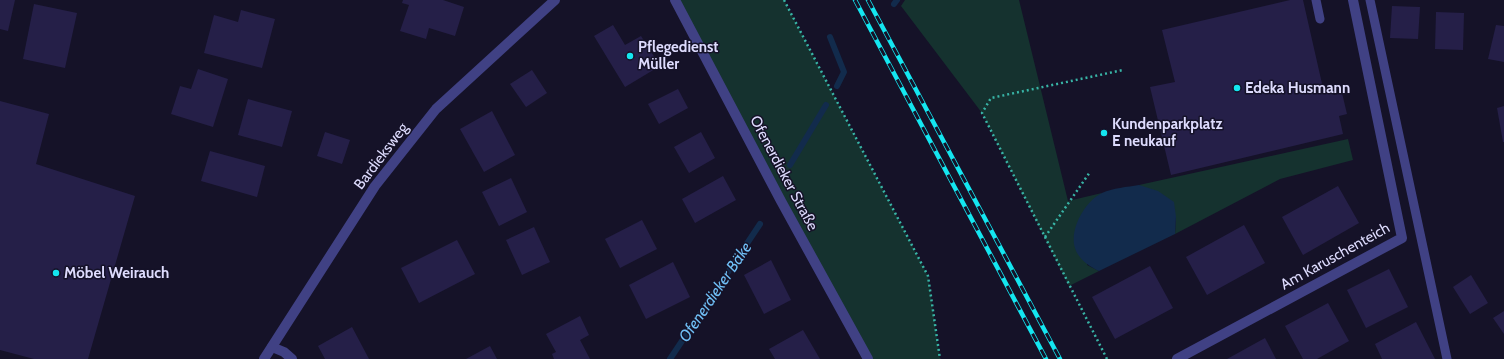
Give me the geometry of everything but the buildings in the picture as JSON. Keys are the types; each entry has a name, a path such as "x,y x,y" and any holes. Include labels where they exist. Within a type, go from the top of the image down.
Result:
{"street":[{"name":"Bardieksweg","path":"264,359 375,186 436,108 555,0"},
{"name":"Ofenerdieker Straße","path":"676,0 781,201 868,359"},
{"name":"Am Karuschenteich","path":"1177,359 1402,238 1353,0"},
{"path":"272,347 284,352 292,359"}],"lane":[{"path":"1316,0 1320,19"},
{"path":"1370,0 1447,359"}],"path":[{"path":"784,0 928,276 940,359"},
{"path":"1107,359 982,113 991,98 1123,70"},
{"path":"1045,237 1090,172"}],"green space":[{"path":"675,0 784,0 928,276 940,359 868,359"},
{"path":"905,0 1019,0 1068,201 1102,193 1089,205 1087,265 1099,271 1069,286 982,113 901,6"},
{"path":"1348,139 1353,160 1280,179 1175,234 1176,217 1139,185"}],"water":[{"path":"1139,185 1158,191 1174,202 1176,217 1175,234 1099,271 1088,265 1079,256 1075,248 1074,241 1076,225 1084,209 1096,197 1106,191"}],"waterway":[{"name":"Ofenerdieker Bäke","path":"894,4 897,0"},
{"name":"Ofenerdieker Bäke","path":"830,37 844,72 837,86"},
{"name":"Ofenerdieker Bäke","path":"790,165 826,105"},
{"name":"Ofenerdieker Bäke","path":"670,359 760,224"}],"railway":[{"path":"855,0 1046,359"},
{"path":"868,0 1060,359"}],"place":[{"name":"Pflegedienst Müller","path":"630,56"},
{"name":"Edeka Husmann","path":"1237,88"},
{"name":"Kundenparkplatz E neukauf","path":"1104,133"},
{"name":"Möbel Weirauch","path":"56,273"}]}
